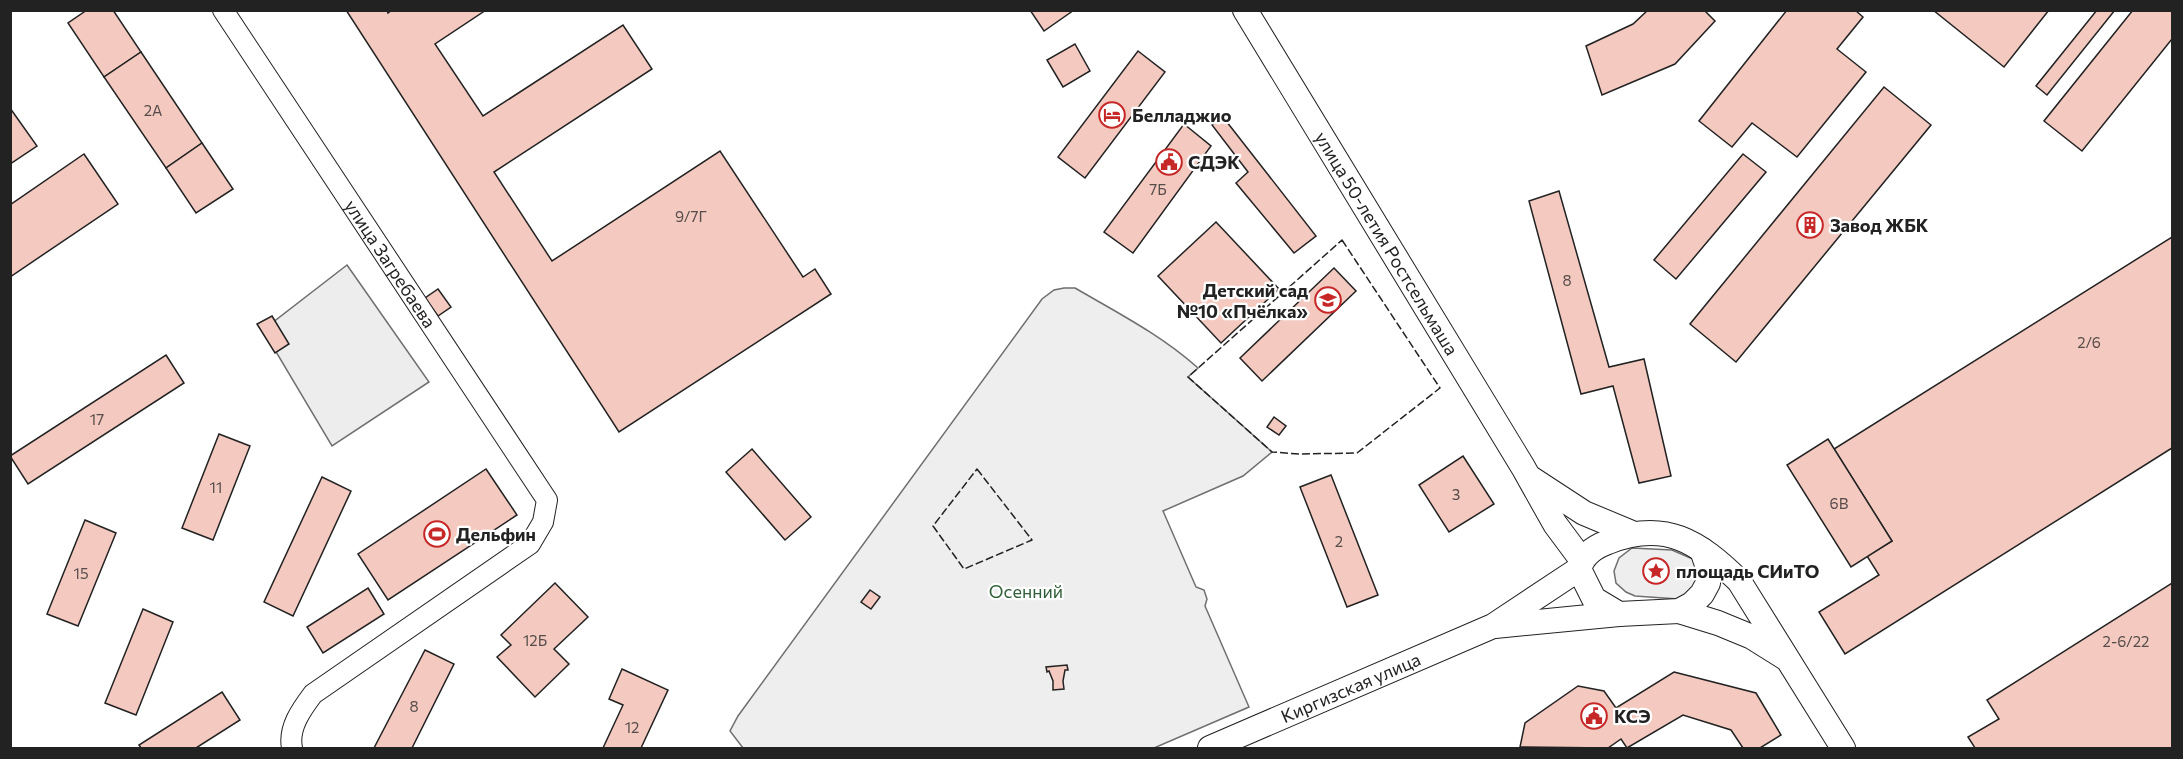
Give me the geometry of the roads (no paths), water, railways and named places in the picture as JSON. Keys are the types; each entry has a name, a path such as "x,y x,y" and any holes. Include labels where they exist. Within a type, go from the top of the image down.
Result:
{"main road":[{"name":"улица 50-летия Ростсельмаша","path":"1245,10 1580,564"},
{"path":"1528,477 1584,513 1632,533 1676,536 1691,542 1723,565 1739,581 1843,748"},
{"path":"1493,626 1580,564 1598,546 1632,533"},
{"path":"1679,611 1692,604 1702,594 1708,583 1709,571 1702,550"},
{"path":"1580,564 1594,599 1619,614"},
{"path":"1493,626 1619,614 1679,611 1752,637 1788,660"},
{"name":"Киргизская улица","path":"1210,748 1493,626"}],"street":[{"name":"улица Загребаева","path":"223,10 547,500 543,522 530,544 313,694 297,715 291,742 292,748"}],"place":[{"name":"Белладжио","path":"1112,115"},
{"name":"СДЭК","path":"1169,162"},
{"name":"Завод ЖБК","path":"1810,225"},
{"name":"Детский сад №10 «Пчёлка»","path":"1328,300"},
{"name":"Дельфин","path":"437,534"},
{"name":"площадь СИиТО","path":"1656,571"},
{"name":"КСЭ","path":"1594,716"}],"park label":[{"name":"Осенний","path":"1026,591"}]}
